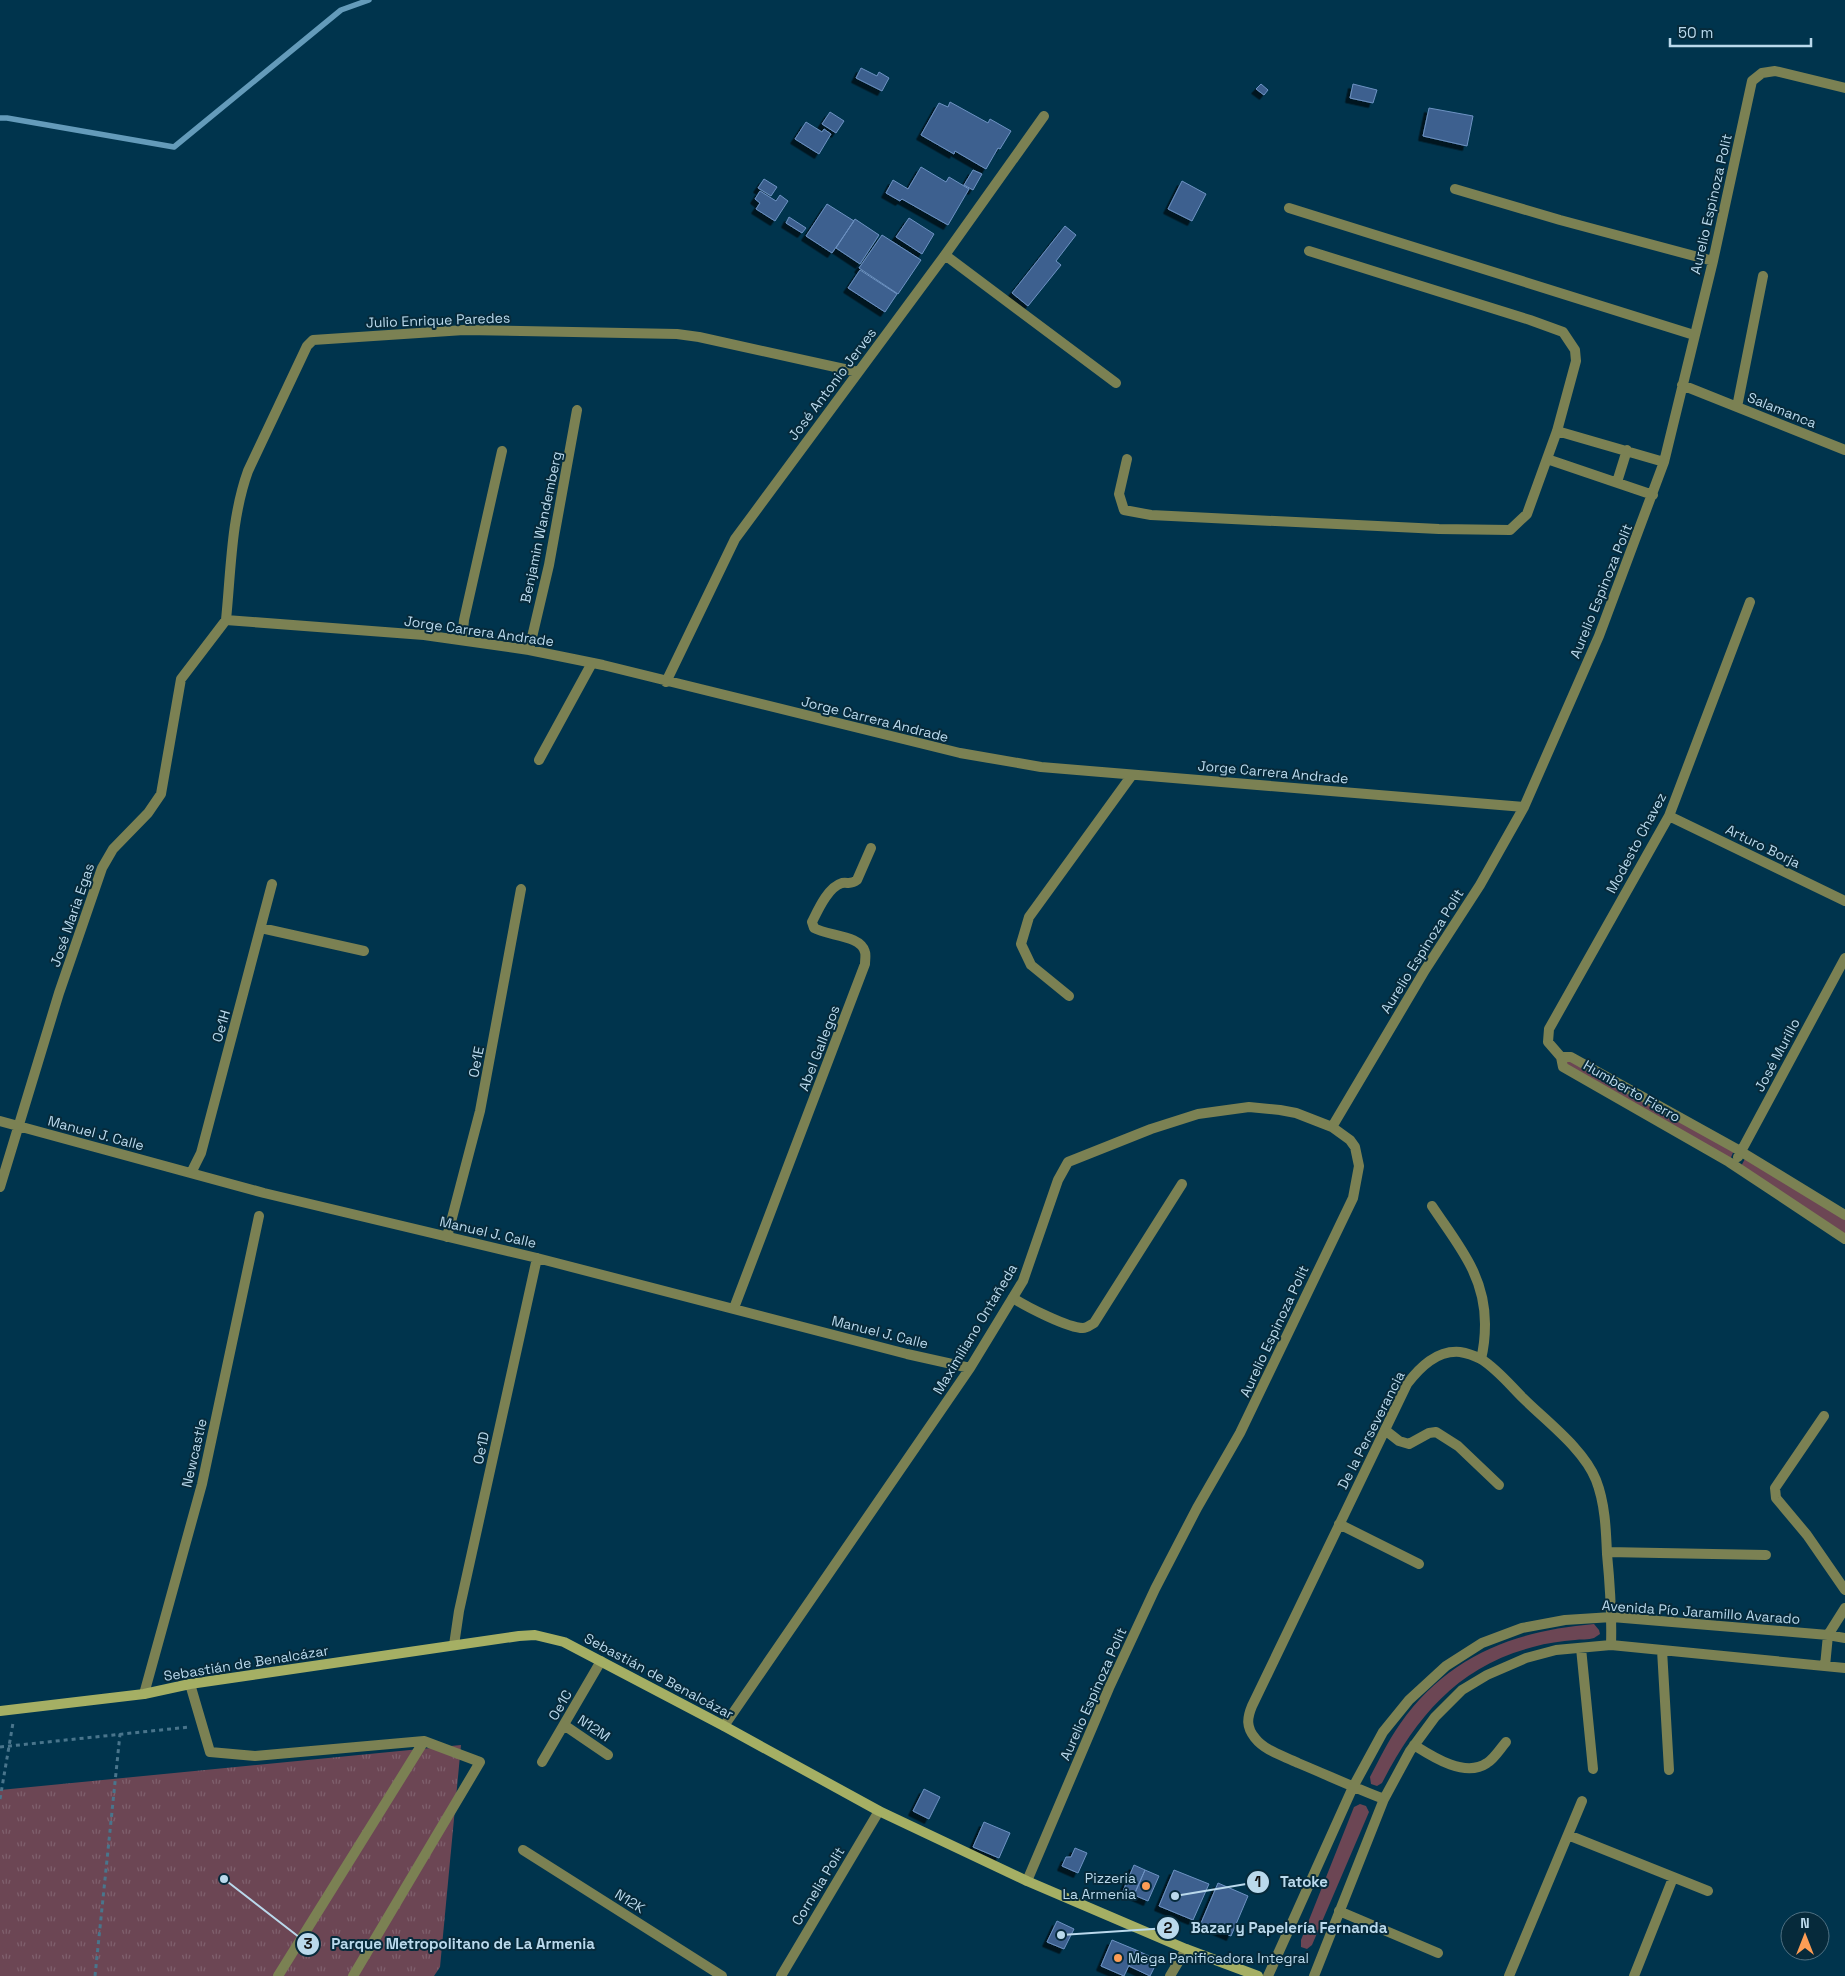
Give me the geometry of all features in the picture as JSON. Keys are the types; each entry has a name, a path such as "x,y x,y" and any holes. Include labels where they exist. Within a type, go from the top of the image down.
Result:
{"main road":[{"name":"Sebastián de Benalcázar","path":"0,1712 144,1694 190,1684 454,1644 535,1635 550,1637 564,1642 724,1726 879,1811 1027,1881 1186,1949 1258,1976"}],"street":[{"name":"Aurelio Espinoza Polit","path":"1027,1881 1108,1688 1151,1598 1251,1412 1353,1198 1359,1166 1356,1152 1350,1140 1332,1127 1425,970 1480,885 1524,807 1600,636 1664,462 1712,261 1752,81 1755,77 1766,71 1776,71 1845,88"},
{"name":"José Antonio Jerves","path":"666,682 735,538 1044,116"},
{"path":"1455,189 1560,220 1712,261"},
{"path":"1289,208 1694,335"},
{"path":"1127,459 1119,494 1124,510 1151,515 1439,529 1510,530 1527,514 1557,431 1576,361 1575,350 1563,332 1308,251"},
{"path":"944,255 1116,383"},
{"path":"1737,407 1763,276"},
{"name":"Julio Enrique Paredes","path":"226,620 237,512 242,488 248,471 307,346 313,340 464,330 676,334 699,337 858,372"},
{"name":"Salamanca","path":"1682,385 1845,450"},
{"name":"Benjamin Wandemberg","path":"530,650 549,564 577,410"},
{"path":"1557,431 1664,462"},
{"path":"1617,482 1627,450"},
{"path":"462,639 464,620 502,451"},
{"path":"1547,459 1653,495"},
{"name":"Modesto Chavez","path":"1561,1057 1548,1042 1549,1029 1669,816 1750,602"},
{"name":"Jorge Carrera Andrade","path":"226,620 462,639 530,650 592,663 960,753 1011,763 1132,775 1524,807"},
{"name":"José Maria Egas","path":"0,1186 59,993 102,868 113,849 148,813 161,794 181,679 226,620"},
{"path":"539,760 592,663"},
{"path":"1069,996 1031,966 1021,944 1029,917 1132,775"},
{"name":"Arturo Borja","path":"1669,816 1845,901"},
{"name":"Abel Gallegos","path":"734,1308 866,964 866,952 861,944 855,940 820,931 814,928 812,922 832,890 841,884 852,884 857,880 871,848"},
{"name":"Oe1H","path":"191,1173 201,1154 217,1087 272,884"},
{"name":"Oe1E","path":"447,1237 480,1111 521,890"},
{"path":"261,928 364,951"},
{"name":"José Murillo","path":"1734,1165 1845,958"},
{"name":"Humberto Fierro","path":"1845,1215 1741,1152 1571,1056 1561,1057 1563,1068 1734,1165 1845,1239"},
{"name":"Maximiliano Ontañeda","path":"724,1726 970,1368 1013,1298 1027,1270 1064,1166 1073,1158 1151,1129 1198,1114 1233,1108 1249,1106 1296,1113 1332,1127"},
{"name":"Manuel J. Calle","path":"0,1121 264,1193 537,1258 907,1354 970,1368"},
{"path":"1013,1298 1032,1310 1077,1327 1086,1328 1094,1323 1182,1184"},
{"path":"1432,1206 1470,1262 1480,1283 1485,1309 1484,1346 1481,1359"},
{"name":"Newcastle","path":"144,1694 202,1484 259,1216"},
{"name":"Oe1D","path":"454,1644 459,1611 537,1258"},
{"name":"De la Perseverancia","path":"1384,1799 1267,1749 1256,1740 1247,1723 1252,1706 1407,1384 1425,1364 1436,1357 1453,1352 1481,1359 1500,1375 1568,1442 1588,1466 1596,1480 1604,1510 1612,1617 1611,1645"},
{"path":"1824,1416 1775,1488 1776,1498 1807,1535 1845,1590"},
{"path":"1385,1430 1399,1441 1409,1444 1429,1433 1436,1432 1441,1434 1458,1446 1499,1485"},
{"path":"1339,1524 1419,1564"},
{"path":"1607,1552 1766,1555"},
{"path":"1825,1666 1828,1635 1845,1608"},
{"name":"Avenida Pío Jaramillo Avarado","path":"1268,1976 1353,1787 1383,1732 1409,1700 1446,1666 1482,1643 1522,1628 1566,1620 1612,1617 1845,1638"},
{"path":"1314,1976 1384,1799 1414,1745 1435,1717 1462,1690 1487,1675 1526,1658 1556,1650 1611,1645 1845,1668"},
{"path":"1581,1648 1593,1769"},
{"path":"1662,1650 1669,1770"},
{"name":"Oe1C","path":"542,1762 601,1661"},
{"path":"190,1684 210,1752 255,1756 424,1740 480,1762 353,1976"},
{"name":"N12M","path":"564,1725 608,1755"},
{"path":"278,1976 424,1740"},
{"path":"1414,1745 1459,1767 1470,1768 1487,1763 1506,1742"},
{"path":"1510,1976 1582,1801"},
{"name":"Cornelia Polit","path":"781,1976 879,1811"},
{"path":"1568,1835 1708,1891"},
{"name":"N12K","path":"523,1850 722,1976"},
{"path":"1634,1976 1673,1878"},
{"path":"1339,1911 1438,1953"},
{"path":"1170,1976 1186,1949"}],"path":[{"path":"0,1799 16,1710"},
{"path":"0,1747 202,1726"},
{"path":"95,1976 120,1734"}],"green space":[{"path":"1571,1057 1735,1148 1729,1162 1563,1067"},
{"path":"1746,1157 1845,1217 1845,1237 1740,1168"},
{"path":"1594,1624 1600,1634 1594,1638 1549,1643 1533,1647 1506,1656 1483,1667 1461,1681 1442,1697 1425,1716 1409,1737 1382,1783 1377,1786 1371,1784 1370,1777 1400,1724 1419,1700 1461,1664 1485,1651 1510,1641 1537,1633"},
{"path":"461,1745 440,1967 434,1976 0,1976 0,1790"},
{"path":"1360,1804 1366,1806 1369,1812 1312,1945 1307,1949 1301,1947 1301,1940 1354,1807"}],"building":[{"path":"861,68 877,76 879,72 889,78 882,91 856,78"},
{"path":"1261,84 1268,90 1264,95 1256,89"},
{"path":"1353,84 1377,90 1373,103 1350,98"},
{"path":"950,102 988,123 990,119 1011,131 1000,149 998,148 986,169 955,151 954,154 921,135 939,103 948,107"},
{"path":"1429,108 1473,116 1467,146 1423,136"},
{"path":"830,112 844,121 836,133 822,124"},
{"path":"806,122 822,132 824,129 831,134 819,154 795,139"},
{"path":"921,167 946,182 949,177 969,189 948,225 902,199 900,201 886,193 893,180 908,189"},
{"path":"973,170 982,174 973,190 964,185"},
{"path":"764,179 777,187 771,196 758,188"},
{"path":"1182,181 1206,194 1192,221 1168,209"},
{"path":"760,191 776,201 780,195 788,201 775,221 756,209 760,203 755,199"},
{"path":"827,204 854,221 832,253 806,236"},
{"path":"789,217 806,228 802,233 786,223"},
{"path":"909,218 934,234 922,254 896,237"},
{"path":"855,219 879,235 860,264 836,248"},
{"path":"1065,226 1076,235 1056,261 1061,265 1028,306 1012,293"},
{"path":"882,235 921,260 898,294 859,268"},
{"path":"860,270 897,294 885,312 848,288"},
{"path":"924,1789 940,1797 929,1819 913,1811"},
{"path":"984,1822 1010,1833 999,1858 973,1847"},
{"path":"1075,1848 1087,1853 1078,1873 1062,1866 1066,1857 1071,1857"},
{"path":"1134,1865 1145,1870 1134,1895 1123,1891"},
{"name":"Pizzeria La Armenia","path":"1145,1870 1159,1876 1148,1901 1134,1895"},
{"path":"1174,1870 1209,1884 1193,1920 1159,1906"},
{"path":"1218,1883 1248,1896 1231,1936 1201,1923"},
{"path":"1057,1921 1074,1929 1064,1949 1047,1942"},
{"name":"Mega Panificadora Integral","path":"1112,1940 1136,1950 1124,1976 1101,1966"},
{"path":"1136,1950 1158,1960 1150,1976 1129,1966"}],"waterway":[{"path":"0,118 174,147 341,10 369,0"}],"place":[{"name":"Parque Metropolitano de La Armenia","path":"224,1879"},
{"name":"Pizzeria La Armenia","path":"1146,1886"},
{"name":"Tatoke","path":"1175,1896"},
{"name":"Bazar y Papelería Fernanda","path":"1061,1935"},
{"name":"Mega Panificadora Integral","path":"1118,1958"}]}
